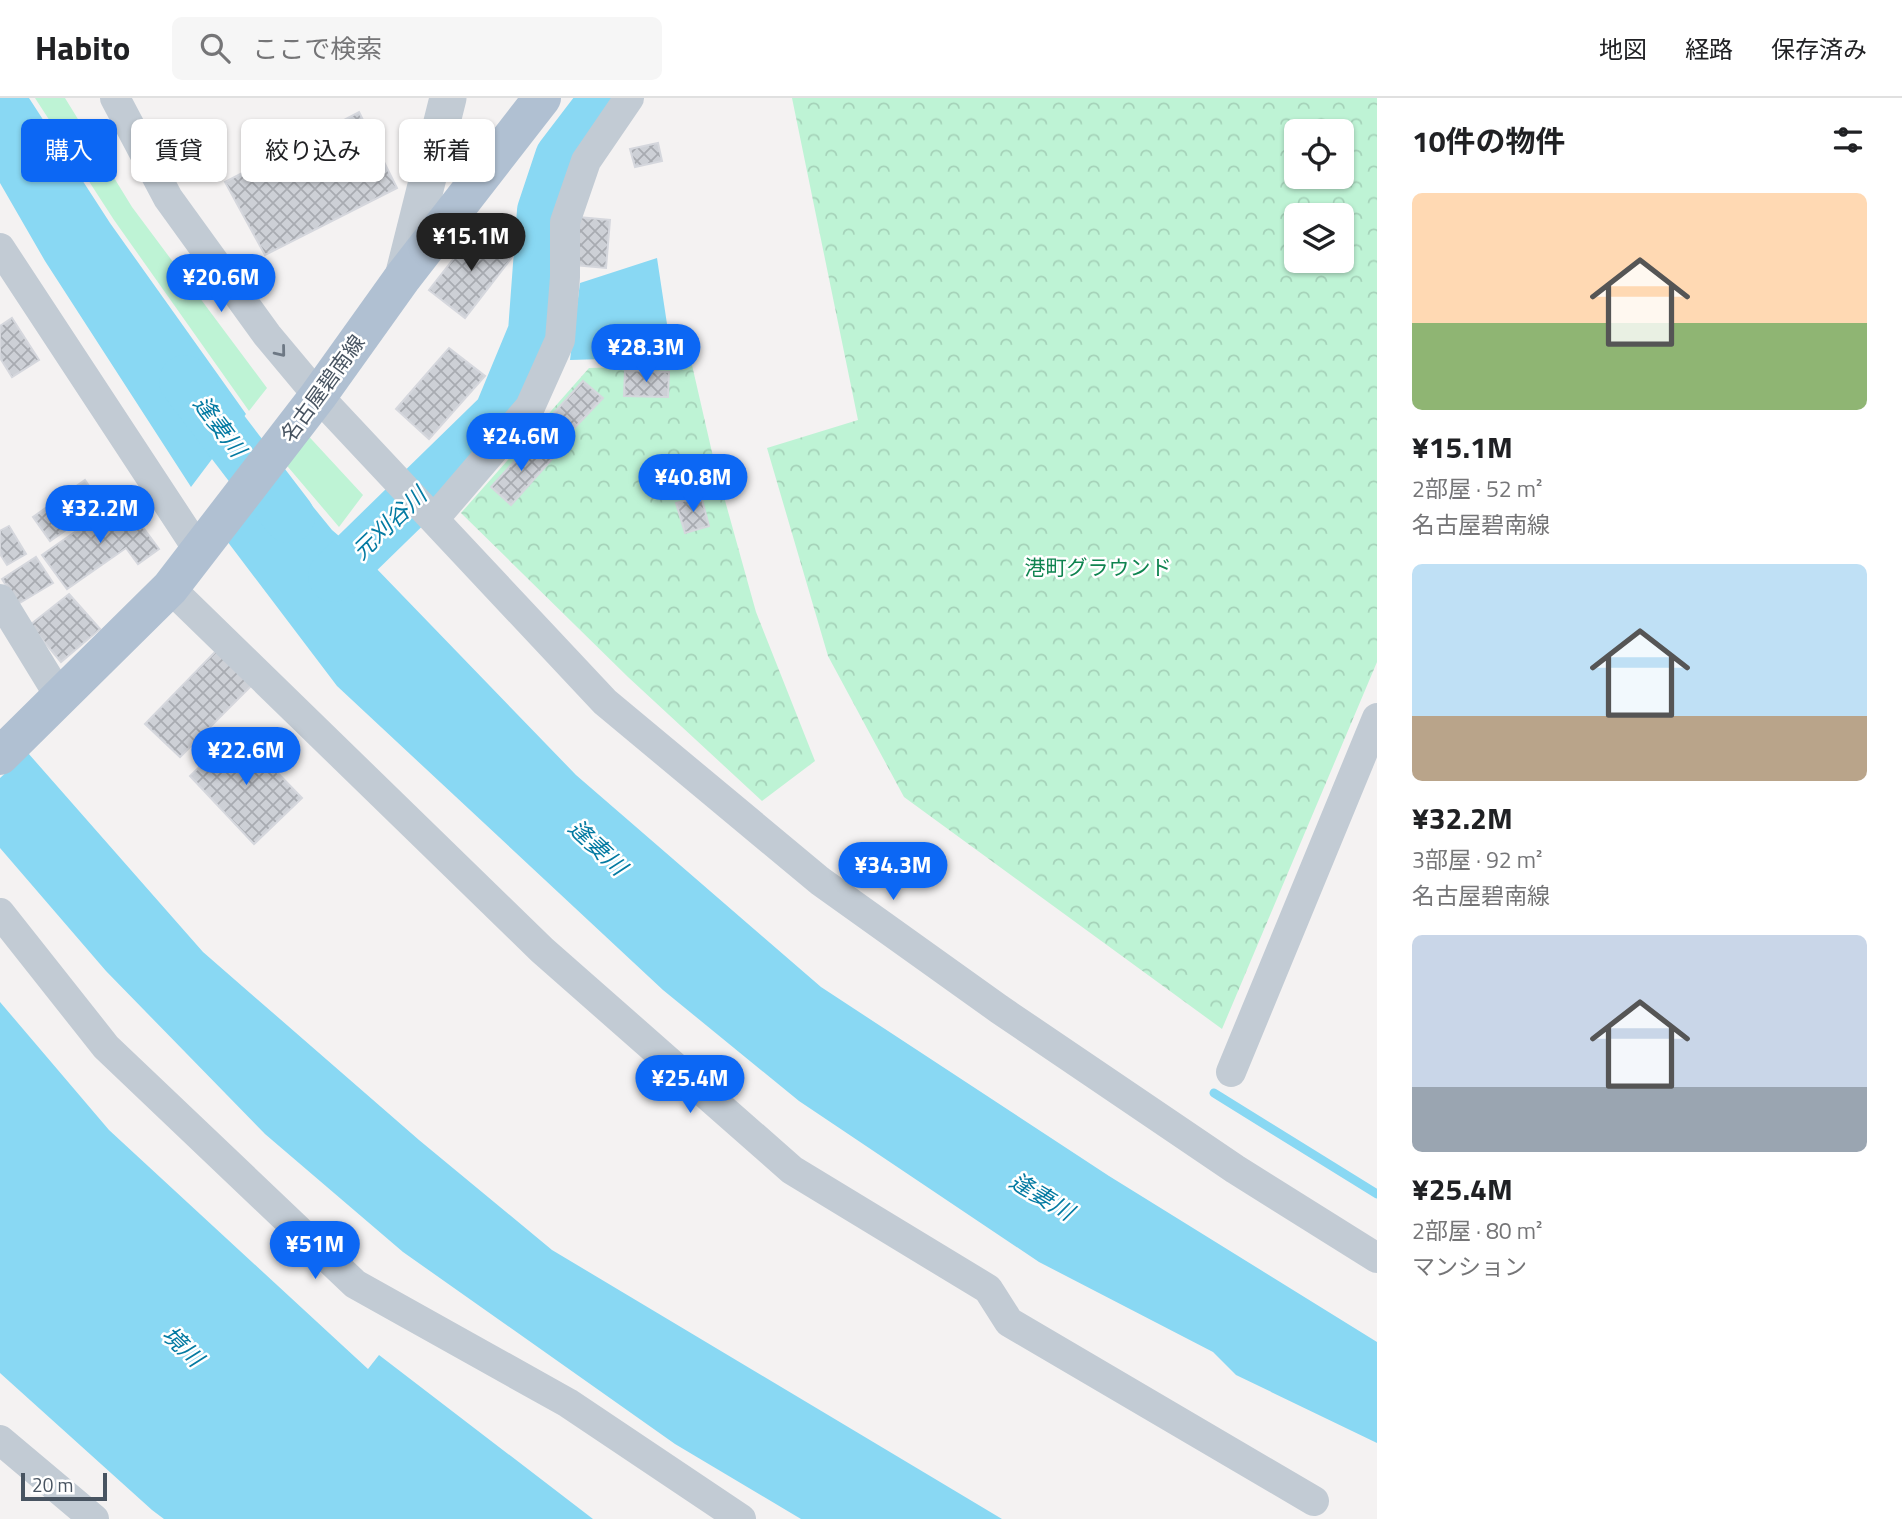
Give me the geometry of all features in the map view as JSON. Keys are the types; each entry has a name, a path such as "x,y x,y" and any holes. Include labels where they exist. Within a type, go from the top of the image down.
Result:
{"main road":[{"name":"名古屋碧南線","path":"0,756 170,588 199,551 329,408 403,277 542,98"}],"street":[{"path":"115,98 168,198 267,335 329,408 605,702 820,881 999,1009 1224,1161 1377,1258"},
{"path":"403,277 448,98"},
{"path":"433,518 530,407 560,340 565,222 586,161 629,98"},
{"path":"0,248 199,551"},
{"path":"170,588 542,950 792,1170 988,1289 1009,1322 1314,1501"},
{"path":"0,599 54,703"},
{"path":"1231,1072 1377,718"},
{"path":"0,913 106,1047 355,1284 568,1403 741,1519"},
{"path":"0,1440 93,1519"}],"green space":[{"path":"35,98 65,98 78,119 49,119"},
{"name":"港町グラウンド","path":"792,98 1377,98 1377,662 1222,1029 904,797 828,656 767,448 858,420"},
{"path":"89,182 117,182 132,207 267,388 249,411"},
{"path":"692,365 714,461 756,612 815,761 762,801 628,677 461,513 589,368"},
{"path":"301,428 363,495 339,527 277,454"}],"water":[{"path":"0,98 29,98 43,119 21,119 21,182 83,182 246,414 191,487 45,261 0,183"},
{"path":"657,258 672,357 570,360 580,283"},
{"path":"279,465 332,530 373,565 576,775 821,987 1109,1176 1377,1342 1377,1443 1236,1375 1213,1352 1039,1262 799,1101 663,990 337,686 224,537"},
{"path":"28,753 203,952 419,1140 552,1250 1002,1519 801,1519 675,1444 403,1252 265,1134 106,971 0,848 0,778"},
{"name":"境川","path":"0,1002 109,1130 368,1369 379,1355 593,1519 164,1519 152,1510 0,1373"}],"building":[{"path":"359,112 362,119 346,119"},
{"path":"658,143 662,161 635,167 630,149"},
{"path":"385,164 397,188 265,255 225,182 241,174 241,182 385,182"},
{"path":"578,217 610,220 606,268 574,265"},
{"path":"477,229 513,256 465,318 429,290"},
{"path":"12,318 39,360 12,377 0,358 0,326"},
{"path":"449,348 485,376 429,439 396,409"},
{"path":"625,370 669,372 668,397 624,396"},
{"path":"583,381 603,398 560,443 542,426"},
{"path":"532,442 552,459 511,505 491,487"},
{"path":"85,480 102,505 50,541 33,517"},
{"path":"701,496 709,526 685,533 676,503"},
{"path":"122,499 159,549 138,564 126,548 67,589 42,555"},
{"path":"9,526 26,554 7,565 0,554 0,531"},
{"path":"36,557 53,583 18,604 2,579"},
{"path":"69,594 100,629 61,662 30,625"},
{"path":"216,651 252,685 180,757 145,724"},
{"path":"237,731 302,798 254,844 190,776"}],"waterway":[{"name":"元刈谷川","path":"334,576 500,414 534,332 543,211 561,157 606,98"},
{"name":"逢妻川","path":"185,381 289,517"},
{"path":"1214,1093 1377,1194"}]}
